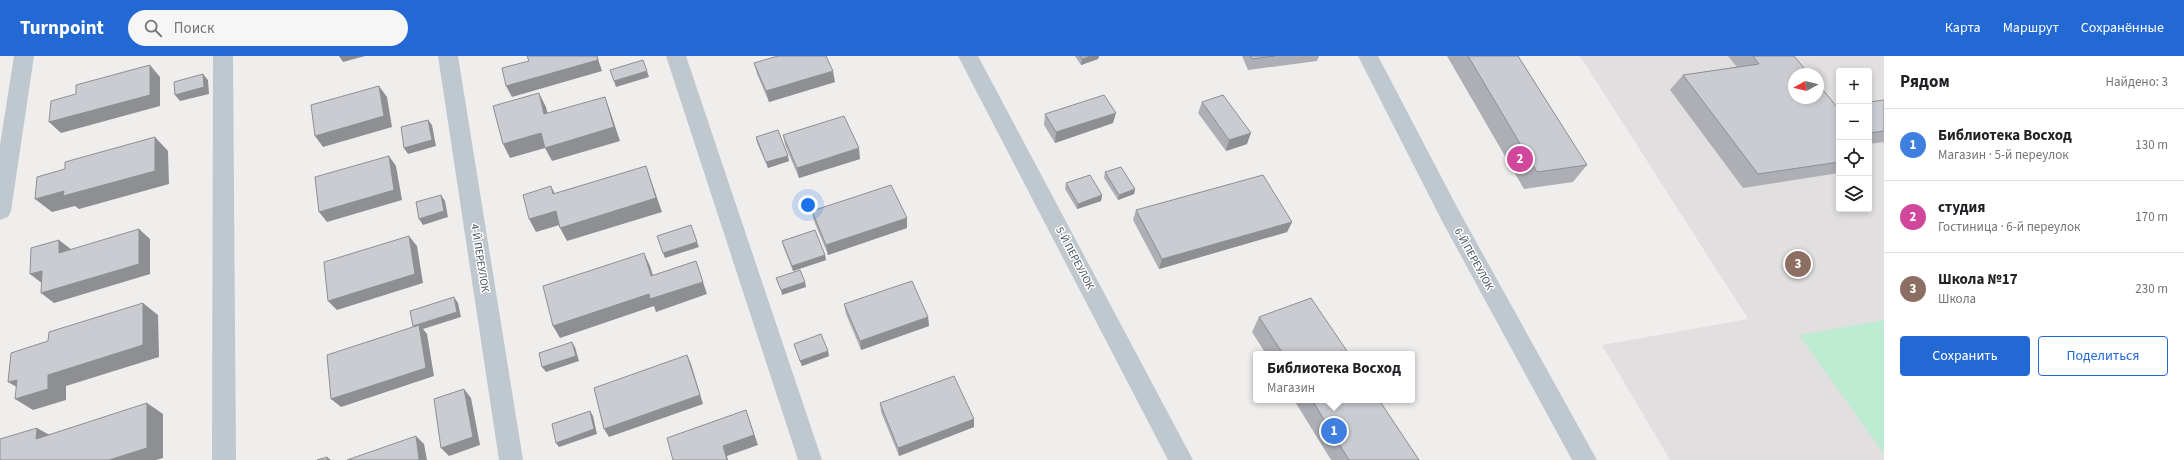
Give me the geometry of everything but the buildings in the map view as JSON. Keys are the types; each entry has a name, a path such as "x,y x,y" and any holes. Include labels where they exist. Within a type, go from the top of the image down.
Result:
{"street":[{"path":"0,211 24,56"},
{"path":"223,56 224,460"},
{"name":"4-Й ПЕРЕУЛОК","path":"448,56 512,460"},
{"path":"676,56 798,428 810,460"},
{"name":"5-Й ПЕРЕУЛОК","path":"968,56 1182,460"},
{"name":"6-Й ПЕРЕУЛОК","path":"1368,56 1450,215 1585,460"}],"shaded area":[{"path":"1580,56 1884,56 1884,460 1670,460 1602,345 1748,319"}],"green space":[{"path":"1884,320 1884,454 1799,335"}],"place":[{"name":"студия","path":"1520,159"},
{"name":"Школа №17","path":"1798,264"},
{"name":"Библиотека Восход","path":"1334,431"}]}
